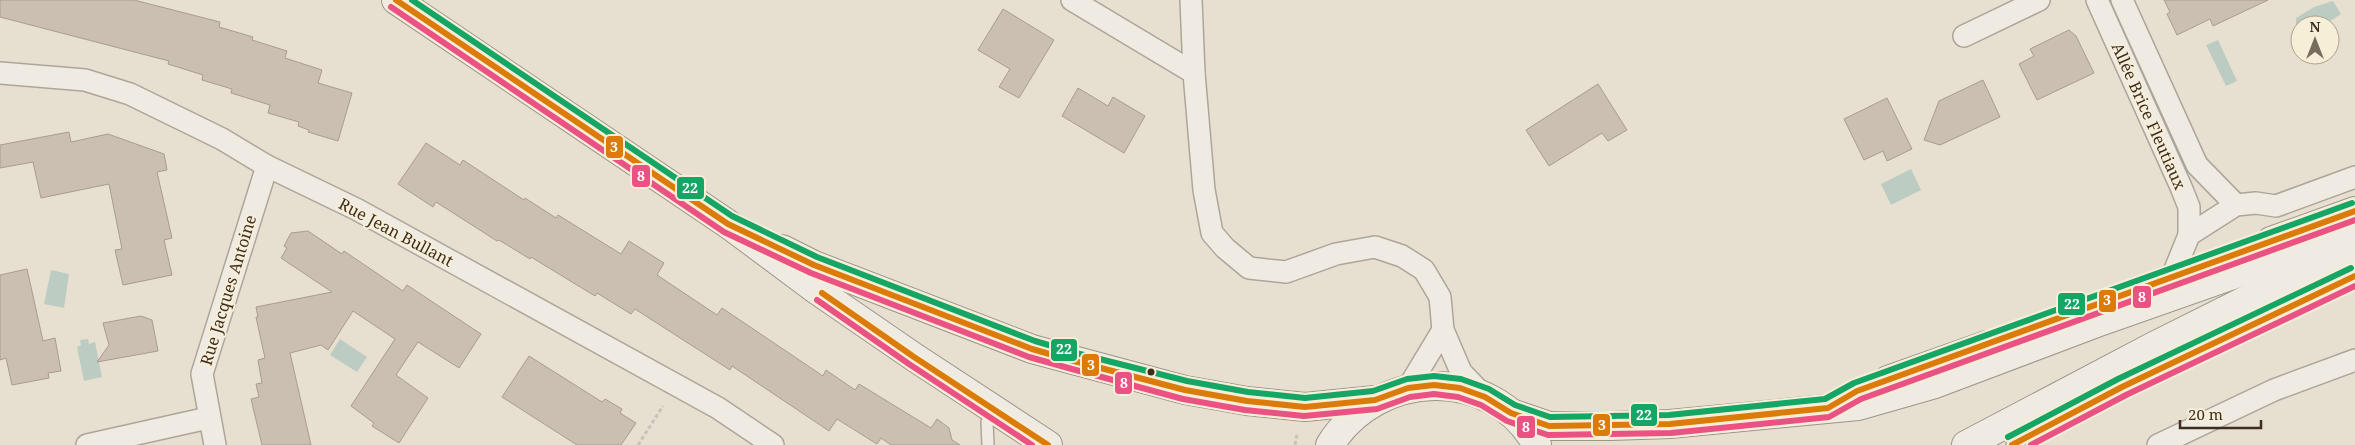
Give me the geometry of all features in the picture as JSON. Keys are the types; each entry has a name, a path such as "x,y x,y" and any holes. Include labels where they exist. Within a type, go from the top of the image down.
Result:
{"main road":[{"path":"396,0 728,224 818,291 1048,445"},
{"path":"1828,408 1857,391 2355,211"},
{"path":"728,224 814,265 1032,349 1074,362 1185,390 1248,401 1305,407 1375,400 1408,388 1434,386 1460,388 1485,397 1511,413 1549,426 1670,424 1858,406 1935,384 2102,321 2355,232"},
{"path":"1966,445 2154,346 2256,295 2355,258"},
{"path":"1330,445 1350,419 1375,400"},
{"path":"1511,413 1531,435 1537,445"}],"street":[{"path":"1072,0 1194,73"},
{"path":"1191,0 1194,73 1204,190 1212,233 1225,248 1250,268 1286,272 1336,254 1375,247 1402,256 1424,270 1440,297 1443,330 1460,372 1485,397"},
{"path":"1964,36 2039,0"},
{"name":"Allée Brice Fleutiaux","path":"2097,0 2189,207 2189,235"},
{"name":"Allée Brice Fleutiaux","path":"2122,0 2197,164 2236,205"},
{"name":"Rue Jean Bullant","path":"0,73 85,80 130,94 222,139 267,166 356,209 718,408 773,445"},
{"name":"Rue Jacques Antoine","path":"215,445 208,418 202,374 267,166"},
{"path":"2172,277 2189,235 2236,205 2276,206 2355,177"},
{"path":"1408,388 1443,330"},
{"path":"2158,445 2183,439 2274,390 2355,360"},
{"path":"87,445 208,418"}],"lane":[{"path":"2012,445 2130,383 2355,276"},
{"path":"988,445 987,422 993,409"}],"path":[{"path":"638,445 675,386"}],"shaded area":[{"path":"2333,1 2341,14 2301,15 2314,7"},
{"path":"2218,40 2237,81 2226,86 2206,45"},
{"path":"1911,169 1921,190 1891,205 1881,184"},
{"path":"51,270 69,274 64,308 44,304"},
{"path":"88,339 89,344 95,342 102,377 84,381 77,347 81,345 80,340"},
{"path":"340,339 367,357 357,372 330,355"}],"building":[{"path":"0,0 134,0 220,22 219,27 253,37 252,40 287,51 285,58 322,70 318,83 352,93 338,141 308,132 309,130 298,126 299,122 268,113 270,105 231,93 232,89 202,80 203,75 168,64 169,61 0,17"},
{"path":"2164,0 2268,0 2213,26 2210,19 2177,35 2167,14 2170,12"},
{"path":"1003,9 1054,40 1019,98 999,87 1010,69 978,50"},
{"path":"2069,30 2076,36 2094,73 2037,100 2019,64 2034,56 2030,49"},
{"path":"1983,80 2000,117 1940,145 1924,140 1939,101"},
{"path":"1598,84 1627,130 1608,141 1602,133 1549,166 1526,130"},
{"path":"1078,88 1108,106 1113,97 1145,116 1124,153 1062,116"},
{"path":"1887,98 1912,149 1887,161 1883,151 1864,160 1844,119"},
{"path":"69,132 71,142 108,134 164,154 167,170 157,172 172,238 164,240 172,275 123,285 115,250 122,249 109,184 41,198 33,162 0,168 0,145"},
{"path":"426,143 460,165 463,160 524,200 525,198 556,218 558,215 621,254 629,241 664,263 657,275 717,315 722,308 823,376 826,370 855,390 859,384 931,428 937,419 949,428 952,440 960,445 891,445 881,438 877,444 837,419 829,431 732,366 730,370 635,309 631,314 597,293 595,296 531,257 530,259 499,240 497,241 436,202 433,207 398,184"},
{"path":"308,231 342,254 344,251 403,291 407,285 481,334 459,368 418,342 396,375 428,398 399,443 372,426 374,423 351,406 395,339 353,311 328,350 321,345 290,353 311,445 262,445 251,399 259,397 256,384 262,383 258,360 265,358 256,317 258,317 256,307 332,292 281,258 287,248 284,246 291,233"},
{"path":"27,269 43,341 55,338 61,371 48,373 49,378 12,385 6,358 0,360 0,275"},
{"path":"141,316 152,320 158,351 97,362 109,345 103,323"},
{"path":"529,356 602,402 605,399 622,409 620,413 636,423 621,445 577,445 502,397"}],"transit line":[{"name":"3","path":"396,0 728,224 814,265 1032,349 1185,390 1247,401 1305,407 1375,400 1408,388 1434,385 1460,388 1485,397 1511,413 1549,426 1670,424 1828,408 1857,391 2355,211"},
{"name":"22","path":"412,0 732,216 817,257 1035,341 1076,353 1187,381 1248,392 1305,398 1373,391 1407,379 1434,376 1461,379 1489,389 1515,405 1550,417 1669,415 1825,399 1854,383 2352,203"},
{"name":"8","path":"391,7 724,232 811,273 1029,357 1183,399 1245,410 1304,416 1377,409 1410,397 1434,394 1458,397 1481,405 1507,421 1548,435 1671,433 1829,417 1861,399 2355,220"},
{"name":"22","path":"2008,437 2118,379 2351,268"},
{"name":"3","path":"2012,445 2122,387 2355,276"},
{"name":"8","path":"2031,445 2126,395 2355,286"},
{"name":"3","path":"822,293 914,357 1048,445"},
{"name":"8","path":"817,300 909,364 1032,445"}]}
